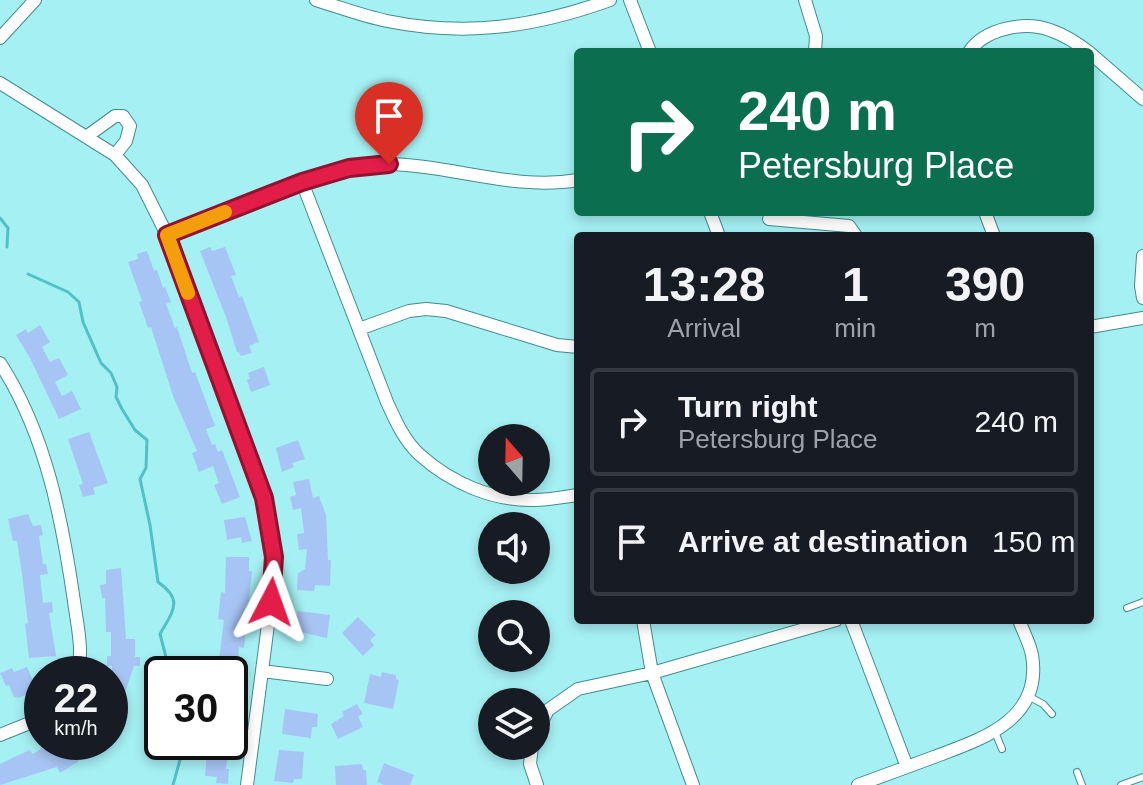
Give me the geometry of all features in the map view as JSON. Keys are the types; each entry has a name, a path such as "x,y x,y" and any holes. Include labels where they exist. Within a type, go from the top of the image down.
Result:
{"street":[{"path":"0,38 35,0"},
{"path":"316,0 384,21 466,30 528,24 610,0"},
{"path":"630,0 648,48"},
{"path":"805,0 816,36 815,48"},
{"path":"972,48 996,31 1020,27 1047,28 1083,48"},
{"path":"1094,56 1143,99"},
{"path":"0,83 115,155 152,200 257,476 274,557 247,785"},
{"path":"86,137 115,116 123,116 130,126 126,141 115,155"},
{"path":"167,235 302,182 349,168 389,164 533,183 574,180"},
{"path":"302,182 397,423 418,454 472,488 504,498 536,500 574,495"},
{"path":"769,219 849,226 853,232"},
{"path":"1143,256 1143,298"},
{"path":"359,329 409,311 426,309 446,311 557,345 574,347"},
{"path":"1094,326 1143,318"},
{"path":"0,363 34,433 57,502 64,530 79,639 78,656"},
{"path":"644,624 652,673 693,785"},
{"path":"550,709 578,689 652,673 822,624"},
{"path":"853,624 907,767"},
{"path":"858,785 995,732 1024,705 1028,696 1032,654 1021,624"},
{"path":"262,671 327,679"},
{"path":"0,735 24,725"},
{"path":"530,760 537,785"}],"lane":[{"path":"1127,608 1143,602"},
{"path":"1028,696 1043,704 1052,714"},
{"path":"995,732 1002,749"},
{"path":"1077,772 1082,785"},
{"path":"1121,785 1143,777"}],"building":[{"path":"210,247 212,251 225,247 236,275 231,276 259,342 249,346 252,353 241,356 237,352 200,251"},
{"path":"147,251 171,302 166,304 215,426 206,429 212,445 215,444 218,452 222,450 240,497 222,504 214,485 219,483 213,466 199,472 192,453 197,451 173,396 151,327 148,328 139,302 142,301 128,262 138,259 137,254"},
{"path":"40,325 50,342 42,347 50,362 59,358 68,375 55,382 62,396 72,391 81,409 59,419 16,335 26,329 28,333"},
{"path":"264,367 270,385 251,392 248,373"},
{"path":"89,432 108,483 93,488 95,494 83,497 79,485 83,484 68,439"},
{"path":"298,440 305,459 292,463 294,467 282,472 276,448"},
{"path":"309,479 313,498 319,496 326,515 328,560 331,560 330,586 315,585 314,591 297,590 298,573 305,569 307,549 299,550 297,534 304,533 301,508 293,510 290,497 296,495 293,482"},
{"path":"28,514 33,526 41,525 43,535 39,536 43,564 46,564 48,574 40,575 43,603 52,602 53,612 49,613 56,656 29,656 25,624 28,623 17,541 13,541 8,519"},
{"path":"245,517 252,541 242,543 241,537 227,540 224,520"},
{"path":"226,557 249,557 249,571 252,571 244,648 239,647 238,656 220,656 224,620 218,619 221,592 225,593"},
{"path":"121,568 126,639 135,639 135,657 140,657 140,666 134,666 128,684 128,656 111,656 111,632 106,632 105,598 102,598 100,585 106,584 106,570"},
{"path":"298,611 330,615 327,638 295,631"},
{"path":"358,617 376,635 370,640 374,645 363,656 342,633"},
{"path":"12,668 14,672 24,668 24,695 18,698 14,697 9,685 6,686 0,673"},
{"path":"382,672 396,675 399,680 393,709 364,703 370,674 381,677"},
{"path":"357,704 363,714 358,716 363,727 338,739 331,724 344,716 342,712"},
{"path":"285,709 318,714 317,727 312,727 311,738 282,734"},
{"path":"279,750 304,752 302,779 294,779 293,783 274,781"},
{"path":"24,752 24,760 79,761 60,773 57,767 0,785 0,764"},
{"path":"206,760 227,760 228,784 216,783 217,777 205,776"},
{"path":"384,763 414,775 410,785 377,782"},
{"path":"362,764 363,770 366,770 367,785 336,785 335,766"}],"waterway":[{"path":"0,218 8,228 7,247"},
{"path":"28,274 68,292 79,302 83,322 101,363 111,373 117,387 116,397 135,430 147,440 146,468 140,479 158,582 171,594 174,606 160,634 166,656"},
{"path":"173,785 180,760"}],"slow traffic":[{"path":"188,293 167,235 225,212"}],"route":[{"path":"271,602 274,557 264,498 167,235 302,182 349,168 389,164"}]}
